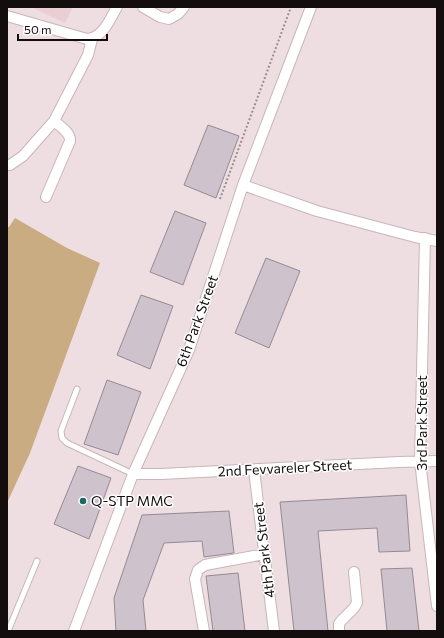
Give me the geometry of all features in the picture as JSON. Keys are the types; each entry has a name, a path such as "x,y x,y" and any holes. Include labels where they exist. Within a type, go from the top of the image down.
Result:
{"street":[{"path":"7,16 87,40 98,35 117,7"},
{"path":"143,7 160,17 169,19 178,14 184,7"},
{"name":"6th Park Street","path":"75,631 133,474 189,350 243,185 311,7"},
{"path":"7,166 24,156 54,121 88,55 92,39"},
{"path":"46,197 70,141 70,137 67,133 54,121"},
{"path":"243,185 317,211 437,241"},
{"name":"3rd Park Street","path":"424,238 420,461 437,606"},
{"name":"2nd Fevvareler Street","path":"133,474 437,461"},
{"name":"4th Park Street","path":"254,470 274,631"},
{"path":"204,631 195,578 198,570 205,565 265,554"},
{"path":"339,631 339,624 357,603 354,572"}],"lane":[{"path":"77,389 61,431 62,438 67,443 133,474"},
{"path":"8,631 36,561"}],"path":[{"path":"220,199 291,7"}],"shaded area":[{"path":"31,7 73,7 65,23"},
{"path":"15,218 67,248 100,263 30,453 7,503 7,227 9,227"}],"building":[{"path":"208,125 239,136 216,198 184,185"},
{"path":"175,211 206,223 183,285 150,272"},
{"path":"266,258 300,271 269,348 235,333"},
{"path":"141,295 173,306 150,369 117,355"},
{"path":"107,380 141,392 118,455 84,444"},
{"name":"Q-STP MMC","path":"78,466 111,478 89,539 54,524"},
{"path":"406,495 410,551 379,552 377,528 318,531 328,631 294,631 280,502"},
{"path":"229,511 234,553 204,557 202,541 164,543 143,600 146,631 116,631 114,598 142,515"},
{"path":"412,568 419,631 387,631 381,569"},
{"path":"238,573 245,631 213,631 206,576"}],"place":[{"name":"Q-STP MMC","path":"83,501"}]}
